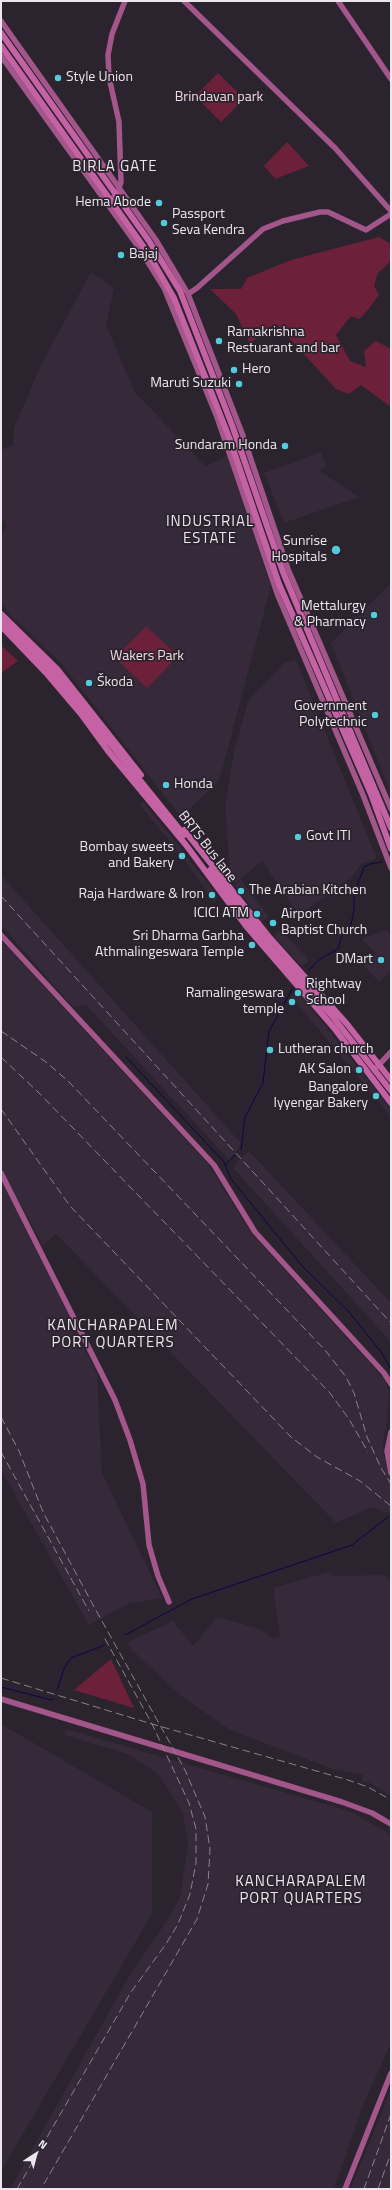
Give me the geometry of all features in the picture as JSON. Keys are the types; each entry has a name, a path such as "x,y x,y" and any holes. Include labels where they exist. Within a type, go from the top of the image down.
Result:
{"main road":[{"path":"1,33 118,192 171,274 188,310 232,425 283,572 391,828"},
{"path":"1,46 108,201 155,264 182,314 229,436 279,584 371,795 391,849"},
{"path":"1,614 58,670 219,876 270,938 347,1024 374,1070 391,1103"},
{"name":"BRTS Bus lane","path":"1,620 54,675 119,754 270,946 334,1017 391,1091"},
{"path":"1,626 47,674 81,714 108,750 186,845 246,926 324,1016 374,1070 391,1080"},
{"path":"341,726 347,724"}],"street":[{"path":"108,201 118,192 121,174 119,122 109,77 108,55 112,34 124,1"},
{"path":"184,1 335,148 391,211"},
{"path":"338,1 391,79"},
{"path":"1,21 118,192 156,240 188,294 241,430 288,569 391,809"},
{"path":"1,56 108,201 164,288 217,417 278,596 363,795 391,868"},
{"path":"188,294 197,288 263,229 283,221 324,211 366,230 391,214"},
{"path":"1,935 214,1165 254,1232 384,1373 391,1384"},
{"path":"374,1070 391,1052"},
{"path":"1,1173 115,1400 130,1440 143,1484 149,1545 158,1576 170,1602"},
{"path":"391,1432 387,1451 391,1472"},
{"path":"1,1699 342,1802 372,1813 391,1824"},
{"path":"345,2189 391,2073"}],"shaded area":[{"path":"91,272 114,288 106,325 134,391 205,466 227,456 271,586 219,781 181,817 60,662 10,615 1,603 1,535 7,525 1,518 1,450 13,445 14,428 41,365"},
{"path":"321,452 326,466 320,471 359,497 284,523 264,473"},
{"name":"Government Polytechnic","path":"391,583 391,794 331,643"},
{"name":"Govt ITI","path":"296,660 377,859 361,864 351,878 299,915 262,861 235,884 230,877 225,805 234,752 248,701 284,663"},
{"path":"143,801 218,896 214,902 178,851 139,804"},
{"path":"1,875 240,1142 239,1148 229,1160 86,1005 73,1007 1,925"},
{"path":"241,880 269,916 262,922 234,885"},
{"path":"281,930 309,960 302,967 274,936"},
{"name":"DMart","path":"386,930 391,934 391,970 379,982 364,966 376,954 362,939"},
{"path":"1,940 208,1164 251,1233 385,1380 389,1391 387,1421 383,1443 384,1456 391,1476 391,1511 388,1514 371,1507 336,1523 56,1234 43,1245 1,1170"},
{"path":"296,989 391,1109 391,1117 291,996"},
{"path":"249,1151 391,1303 391,1342 234,1169 237,1162"},
{"path":"1,1176 97,1374 102,1473 162,1598 130,1603 89,1625 1,1470"},
{"path":"329,1572 333,1576 384,1575 391,1581 391,1796 370,1783 362,1782 363,1775 333,1769 230,1730 180,1695 132,1650 128,1642 173,1621 193,1646 217,1617 260,1629 274,1639 280,1636 273,1588"},
{"path":"1,1724 152,1812 152,1914 1,2171"},
{"path":"66,1729 352,1812 391,1835 391,2043 363,2105 334,2189 10,2189 128,1978 170,1916 180,1897 188,1844 182,1811 159,1775 130,1755 65,1735"},
{"path":"391,2090 391,2189 350,2189 388,2097"}],"green space":[{"name":"Brindavan park","path":"218,73 244,99 221,122 195,96"},
{"path":"287,142 309,166 275,179 264,166"},
{"path":"379,237 391,244 391,261 378,273 374,286 379,295 359,319 351,316 336,335 350,361 366,367 364,351 376,341 391,349 391,407 361,385 349,394 336,389 276,324 265,330 250,344 236,314 210,289 241,289 247,278 291,260"},
{"name":"Wakers Park","path":"146,626 178,656 147,688 115,658"},
{"path":"1,645 18,661 1,673"},
{"path":"111,1659 134,1708 74,1690"}],"waterway":[{"path":"309,970 320,959 338,949 342,935 351,925 354,909 354,894 364,867 370,864 382,862"},
{"path":"241,1150 245,1117 263,1083 269,1031 293,988"},
{"path":"126,1057 224,1162 231,1179 303,1267 349,1312 381,1352 391,1369"},
{"path":"225,1165 235,1155"},
{"path":"125,1635 192,1599 352,1545 388,1517"},
{"path":"57,1690 64,1669 71,1658 105,1645"},
{"path":"1,1687 51,1700 54,1698"}],"railway":[{"path":"1,896 391,1323"},
{"path":"1,1031 46,1062 69,1082 325,1350 346,1377 354,1393 367,1437 381,1468 391,1484"},
{"path":"1,1057 40,1094 330,1393 349,1419 368,1452"},
{"path":"1,1109 70,1206 291,1437 317,1457 360,1481 391,1506"},
{"path":"1,1417 19,1451 43,1512 185,1770 205,1817 210,1849 208,1884 197,1919 41,2189"},
{"path":"1,1452 89,1611"},
{"path":"17,2189 131,1992 166,1944 178,1924 190,1894 196,1863 196,1829 189,1803 152,1724 104,1637"},
{"path":"1,1678 152,1724 348,1780 368,1787 391,1800"},
{"path":"364,2189 391,2114"},
{"path":"378,2189 391,2153"}],"place":[{"name":"Style Union","path":"58,78"},
{"name":"Hema Abode","path":"159,203"},
{"name":"Passport Seva Kendra","path":"164,223"},
{"name":"Bajaj","path":"121,255"},
{"name":"Ramakrishna Restuarant and bar","path":"219,341"},
{"name":"Hero","path":"234,370"},
{"name":"Maruti Suzuki","path":"239,384"},
{"name":"Sundaram Honda","path":"285,446"},
{"name":"Sunrise Hospitals","path":"336,550"},
{"name":"Mettalurgy & Pharmacy","path":"374,615"},
{"name":"Škoda","path":"89,683"},
{"name":"Government Polytechnic","path":"375,715"},
{"name":"Honda","path":"166,785"},
{"name":"Govt ITI","path":"298,837"},
{"name":"Bombay sweets and Bakery","path":"182,856"},
{"name":"The Arabian Kitchen","path":"241,891"},
{"name":"Raja Hardware & Iron","path":"212,895"},
{"name":"ICICI ATM","path":"257,914"},
{"name":"Airport Baptist Church","path":"273,923"},
{"name":"Sri Dharma Garbha Athmalingeswara Temple","path":"252,945"},
{"name":"DMart","path":"381,960"},
{"name":"Rightway School","path":"298,993"},
{"name":"Ramalingeswara temple","path":"292,1002"},
{"name":"Lutheran church","path":"270,1050"},
{"name":"AK Salon","path":"359,1070"},
{"name":"Bangalore Iyyengar Bakery","path":"376,1096"}],"district":[{"name":"BIRLA GATE","path":"115,167"},
{"name":"INDUSTRIAL ESTATE","path":"210,530"},
{"name":"KANCHARAPALEM PORT QUARTERS","path":"113,1334"},
{"name":"KANCHARAPALEM PORT QUARTERS","path":"301,1890"}]}
